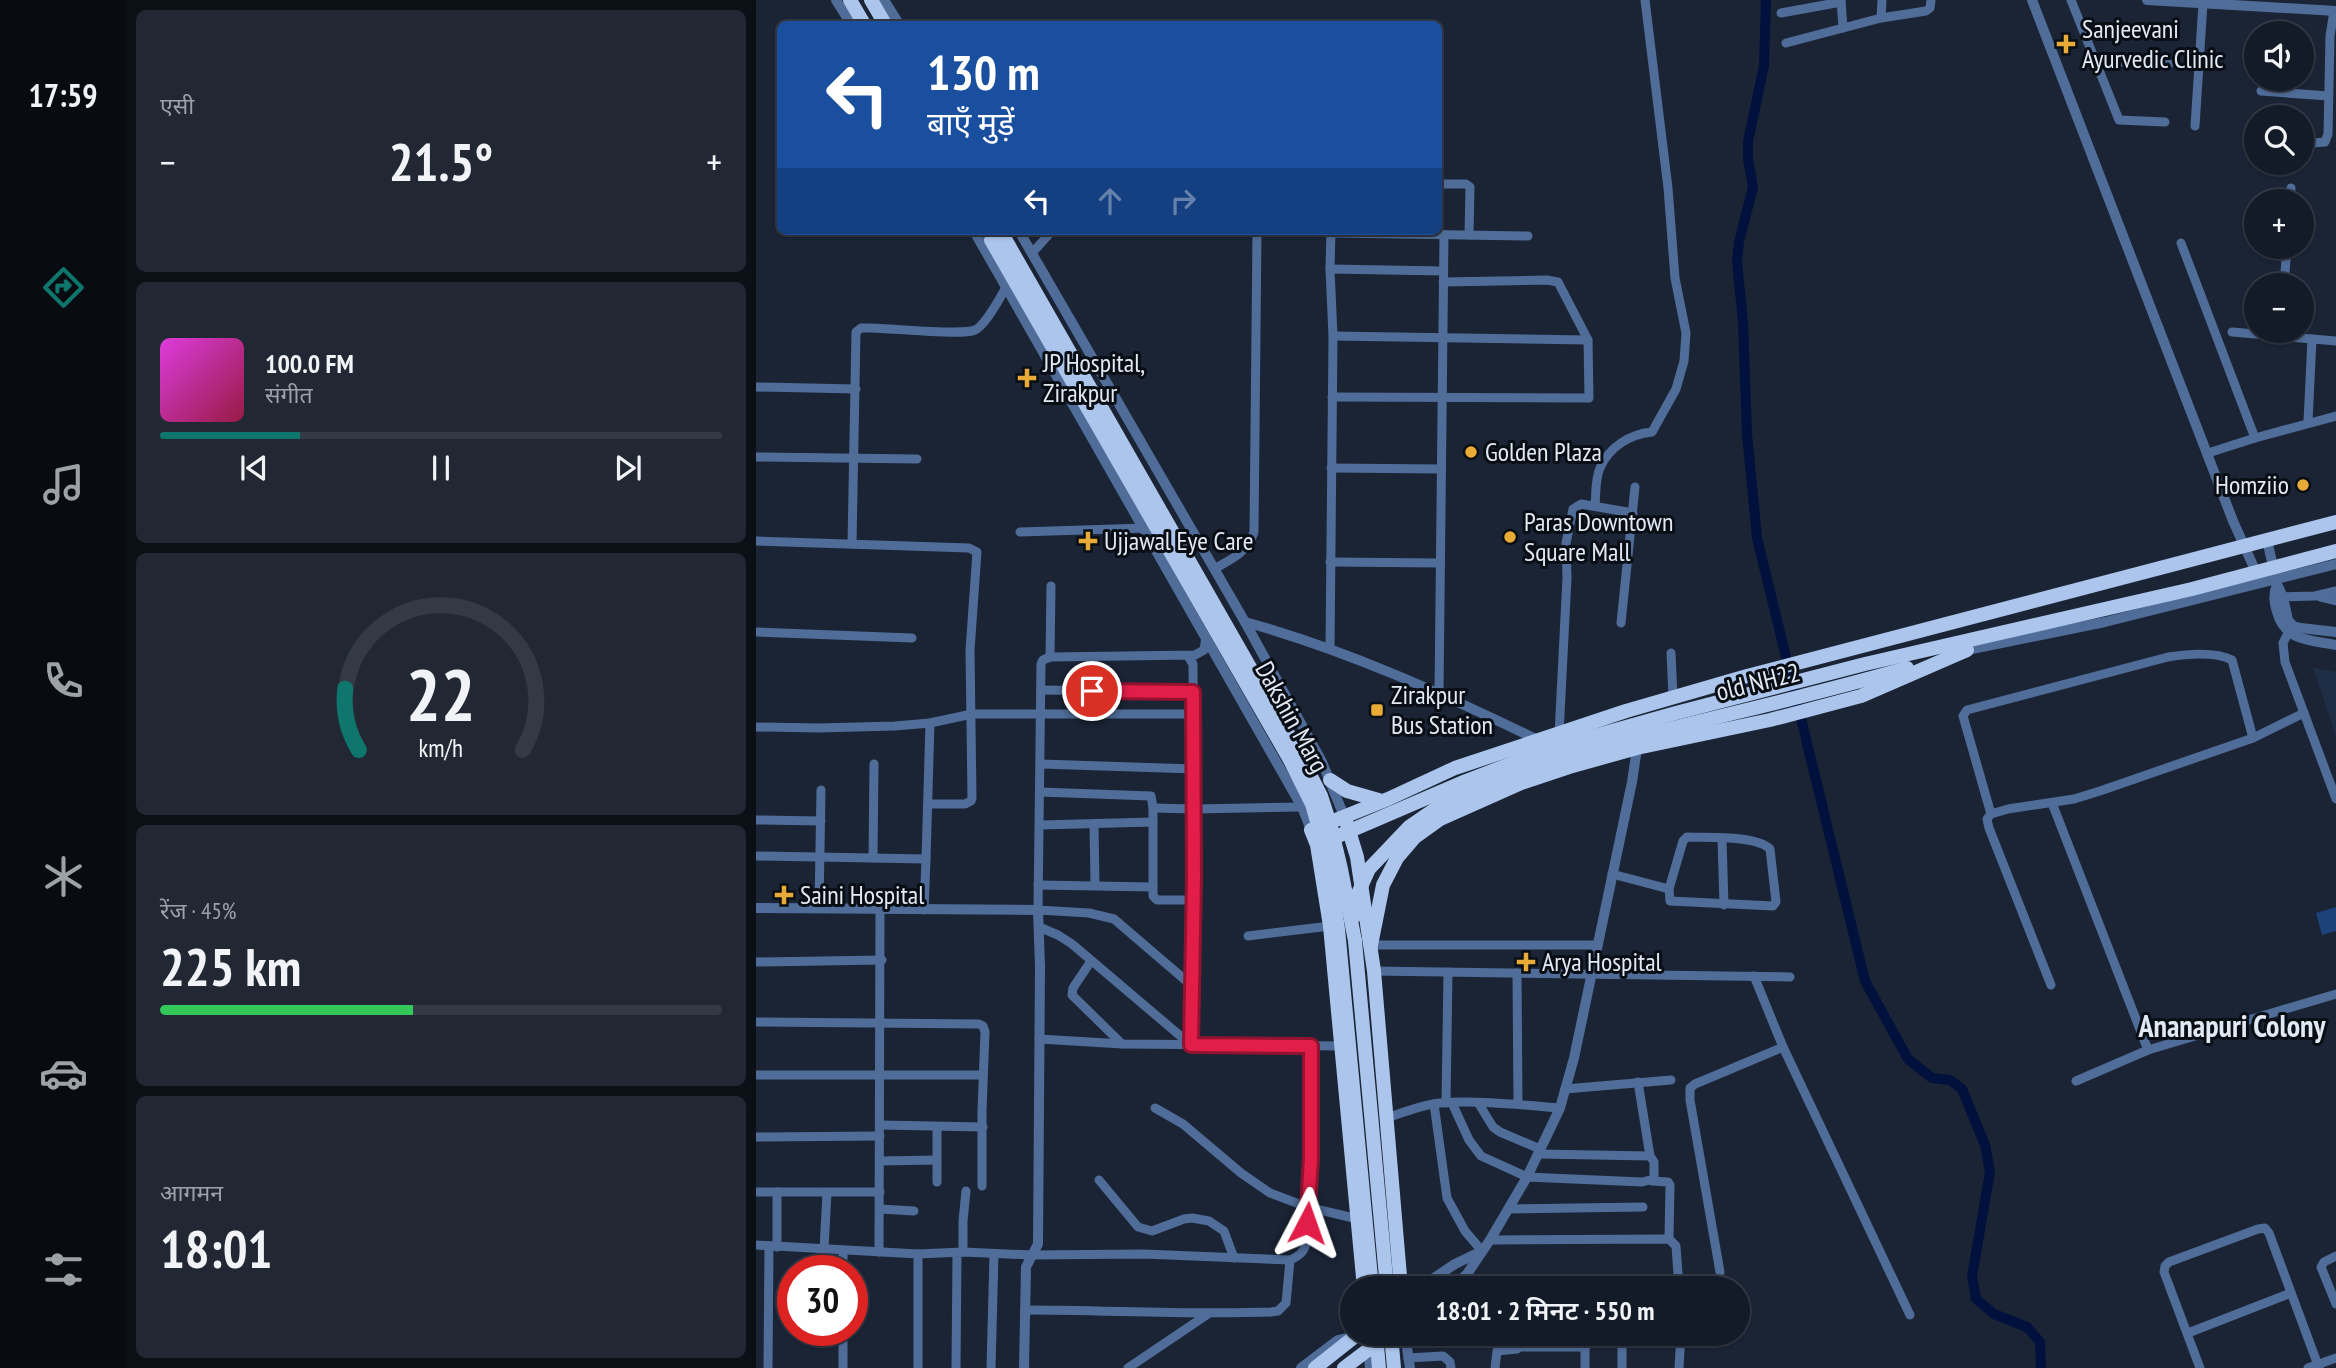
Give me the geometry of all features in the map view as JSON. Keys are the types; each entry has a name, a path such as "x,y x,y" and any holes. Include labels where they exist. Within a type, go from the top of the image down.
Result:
{"highway":[{"path":"850,0 862,21"},
{"path":"871,0 883,21"},
{"name":"Dakshin Marg","path":"995,235 1299,753 1321,796 1341,869 1354,941"},
{"name":"Dakshin Marg","path":"995,235 1290,760 1312,804 1326,853 1338,929 1371,1276"},
{"path":"1317,845 1382,801 1455,768 1538,740 1674,697 1758,674 2336,522"},
{"path":"1363,1276 1330,926 1317,845 1311,830 1347,823 1555,747 1768,697 1849,668 2256,572 2275,577 2336,551"},
{"path":"1371,945 1383,885 1397,858 1423,831 1440,819 1521,783 1637,748 1770,720 1968,650 1977,638"},
{"name":"old NH22","path":"1354,941 1356,898 1369,869 1409,827 1441,805 1544,764 1768,697 1855,690"},
{"path":"1330,780 1347,791 1382,801"},
{"name":"Dakshin Marg","path":"1347,823 1357,857 1371,945 1400,1276"},
{"path":"1354,941 1386,1276"},
{"path":"1315,1368 1344,1346"},
{"path":"1345,1367 1372,1346"},
{"path":"1377,1346 1380,1368"},
{"path":"1391,1346 1394,1368"}],"street":[{"path":"836,0 849,21"},
{"path":"884,0 897,21"},
{"path":"1595,506 1599,469 1631,435 1652,432 1676,389 1684,360 1686,333 1675,278 1668,188 1645,0"},
{"path":"1881,18 1882,0"},
{"path":"1786,43 1881,18 1926,11 1930,8 1931,0"},
{"path":"2032,0 2256,572"},
{"path":"2071,0 2119,120 2165,122"},
{"path":"2147,0 2330,8 2328,134 2325,142 2314,143"},
{"path":"1781,13 1841,1 1843,28"},
{"path":"2195,126 2196,2"},
{"path":"2095,61 2169,64"},
{"path":"2261,91 2328,96"},
{"path":"1442,184 1466,184 1470,187 1469,234"},
{"path":"1439,694 1444,234 1528,236"},
{"name":"Dakshin Marg","path":"976,235 1206,635 1302,807 1311,830"},
{"name":"Dakshin Marg","path":"1021,235 1245,622 1330,780 1347,823"},
{"path":"1032,253 1048,235"},
{"path":"1214,569 1243,552 1251,543 1254,532 1257,235"},
{"path":"1330,649 1333,336 1331,235"},
{"path":"2181,243 2255,438"},
{"path":"1330,268 1443,271"},
{"path":"1332,397 1589,398 1588,340 1558,282 1443,282"},
{"path":"852,544 856,332 861,328 959,332 974,330 982,325 1007,286"},
{"path":"2232,332 2244,332"},
{"path":"1333,336 1588,340"},
{"path":"2314,339 2336,341"},
{"path":"2308,422 2312,343"},
{"path":"1060,378 1092,357"},
{"path":"756,387 856,389"},
{"path":"2208,453 2336,416"},
{"path":"756,457 917,460"},
{"path":"1331,468 1441,469"},
{"path":"1621,623 1635,487"},
{"path":"1559,734 1567,578 1566,542 1573,509 1581,504 1633,513"},
{"path":"1020,532 1145,528"},
{"path":"2267,540 2275,577 2280,622 2288,633 2336,645"},
{"path":"756,541 969,548 977,552 970,650 971,801 965,804 928,804"},
{"path":"1331,562 1440,563"},
{"path":"1968,650 2105,622 2275,577 2336,564"},
{"path":"1050,657 1051,586"},
{"path":"2278,597 2315,596 2336,591"},
{"path":"2315,596 2336,601"},
{"path":"2278,597 2288,620 2294,626 2336,632"},
{"path":"1245,622 1300,637 1330,649 1473,708 1538,740"},
{"path":"756,632 912,638"},
{"path":"2288,633 2283,643 2283,653 2336,799"},
{"path":"1024,1368 1026,1268 1038,1244 1041,662 1050,657 1188,656 1205,650 1206,635"},
{"path":"1671,653 1674,697"},
{"path":"1991,814 1963,716 1967,710 2168,657 2188,654 2222,656 2232,660 2253,738"},
{"path":"1188,656 1193,664 1194,714 1191,1045"},
{"path":"1041,690 1193,692"},
{"path":"2051,985 1989,828 1987,819 1991,814 2052,803 2101,790 2253,738 2304,713"},
{"path":"756,727 819,729 929,723 972,714 1194,714"},
{"path":"924,910 929,723"},
{"path":"1465,1276 1490,1240 1527,1177 1560,1108 1574,1058 1637,748"},
{"path":"873,858 874,764"},
{"path":"1041,764 1194,769"},
{"path":"819,907 821,790"},
{"path":"1040,792 1147,795 1152,799 1153,808 1153,896 1157,900 1194,900"},
{"path":"2052,803 2148,1050"},
{"path":"1153,808 1302,807"},
{"path":"756,820 821,821"},
{"path":"1040,825 1153,822"},
{"path":"1094,824 1096,885"},
{"path":"1687,838 1722,839 1748,840 1764,844 1770,849 1775,905 1764,907 1670,901 1669,889 1683,841 1687,838"},
{"path":"1722,839 1724,905"},
{"path":"756,856 926,859"},
{"path":"1612,874 1669,889"},
{"path":"1038,885 1153,887"},
{"path":"756,908 1038,910 1089,913 1114,919 1191,985"},
{"path":"879,1252 880,908"},
{"path":"1248,936 1330,926"},
{"path":"1039,927 1066,940 1191,1045"},
{"path":"1371,945 1597,945"},
{"path":"756,961 881,960"},
{"path":"1091,961 1073,988 1072,995 1122,1044"},
{"path":"1374,971 1790,977"},
{"path":"1448,972 1449,1103 1481,1156 1527,1177 1668,1182 1669,1239"},
{"path":"1517,973 1518,1104"},
{"path":"1754,976 1783,1047 1910,1315"},
{"path":"2076,1081 2148,1050 2336,994"},
{"path":"756,1022 983,1026 982,1186"},
{"path":"1040,1039 1122,1044 1342,1046"},
{"path":"756,1245 918,1254 960,1252 1290,1260 1299,1256 1306,1248 1311,1158 1311,1046"},
{"path":"1720,1272 1690,1088 1783,1047"},
{"path":"756,1075 983,1075"},
{"path":"1565,1090 1671,1080"},
{"path":"1638,1082 1650,1156 1654,1162 1654,1179 1651,1181"},
{"path":"1387,1118 1434,1104 1449,1103 1518,1104 1560,1108"},
{"path":"1434,1104 1447,1198 1465,1231 1482,1251"},
{"path":"1479,1104 1493,1127 1539,1152 1650,1156"},
{"path":"1155,1108 1183,1124 1261,1188 1307,1207 1357,1219"},
{"path":"880,1125 982,1127"},
{"path":"937,1127 937,1182"},
{"path":"756,1137 880,1136"},
{"path":"880,1161 937,1160"},
{"path":"1099,1180 1138,1227 1152,1231 1184,1219 1209,1221 1224,1231 1234,1258"},
{"path":"956,1368 960,1252 966,1191"},
{"path":"756,1192 880,1192"},
{"path":"756,1362 768,1365 778,1192"},
{"path":"824,1249 827,1193"},
{"path":"1508,1209 1643,1207"},
{"path":"880,1209 914,1211"},
{"path":"2200,1368 2164,1272 2165,1266 2169,1262 2265,1228 2291,1293 2315,1367 2336,1358"},
{"path":"1490,1240 1669,1239 1676,1246 1678,1276"},
{"path":"843,1250 843,1255"},
{"path":"1437,1276 1482,1251"},
{"path":"918,1254 918,1368"},
{"path":"991,1368 994,1254"},
{"path":"2336,1256 2324,1262 2321,1267 2336,1304"},
{"path":"1025,1310 1209,1313 1278,1311 1286,1303 1290,1260"},
{"path":"2188,1333 2291,1293"},
{"path":"1128,1368 1209,1313"},
{"path":"1301,1368 1340,1339"},
{"path":"843,1346 843,1368"},
{"path":"1622,1346 1622,1368"},
{"path":"1679,1368 1680,1346"},
{"path":"1495,1368 1497,1351 1514,1350 1518,1347 1586,1347 1585,1368"},
{"path":"1368,1349 1370,1368"},
{"path":"1409,1363 1443,1356 1450,1362 1451,1368"}],"shaded area":[{"path":"2313,668 2336,672 2336,736"},
{"path":"2336,907 2336,931 2322,935 2316,913"}],"waterway":[{"path":"1766,0 1764,66 1748,141 1753,187 1739,242 1737,262 1743,322 1747,434 1757,538 1865,981 1908,1059 1932,1078 1950,1080 1962,1089 1985,1145 1990,1172 1972,1276 1976,1299 1994,1314 2027,1327 2040,1342 2041,1368"}],"place":[{"name":"Sanjeevani Ayurvedic Clinic","path":"2066,44"},
{"name":"JP Hospital, Zirakpur","path":"1027,378"},
{"name":"Golden Plaza","path":"1471,452"},
{"name":"Homziio","path":"2303,485"},
{"name":"Paras Downtown Square Mall","path":"1510,537"},
{"name":"Ujjawal Eye Care","path":"1088,541"},
{"name":"Zirakpur Bus Station","path":"1377,710"},
{"name":"Saini Hospital","path":"784,895"},
{"name":"Arya Hospital","path":"1526,962"}],"district":[{"name":"Ananapuri Colony","path":"2232,1027"}],"route":[{"path":"1092,691 1193,692 1194,877 1189,1024 1191,1045 1311,1046 1311,1158 1307,1223"}]}
